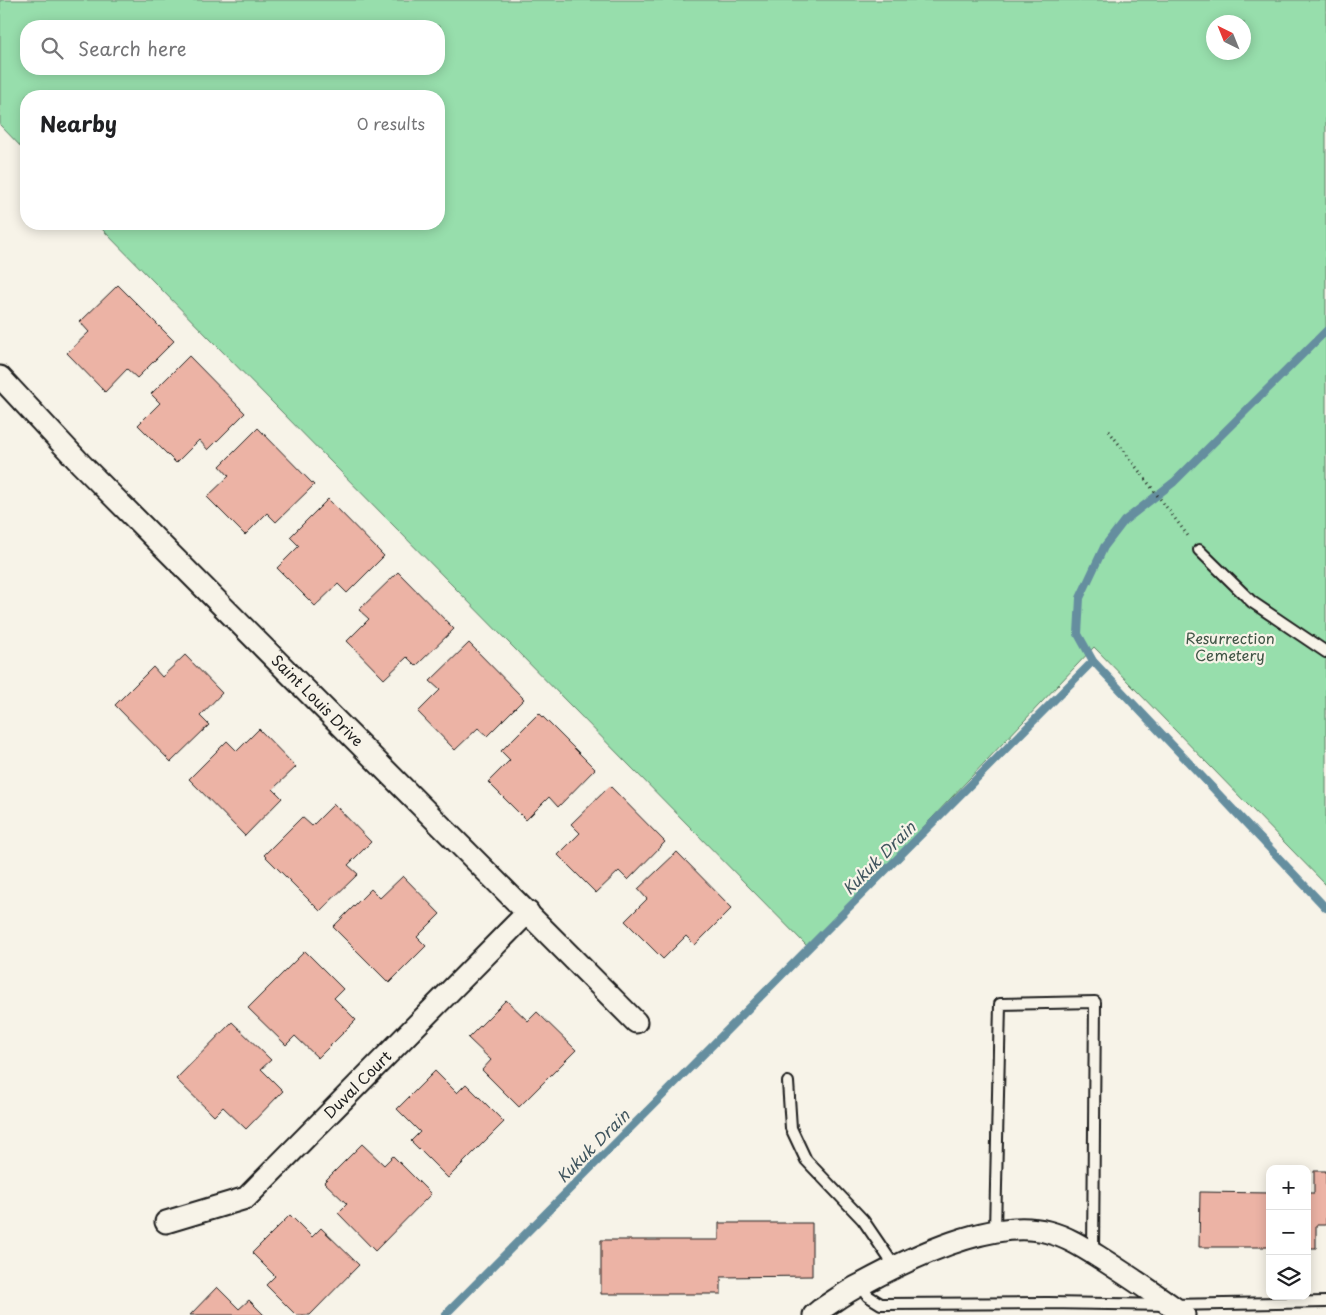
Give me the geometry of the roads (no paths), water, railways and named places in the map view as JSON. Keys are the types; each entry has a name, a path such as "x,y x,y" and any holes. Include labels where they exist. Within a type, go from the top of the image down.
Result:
{"street":[{"name":"Saint Louis Drive","path":"0,377 81,464 636,1022"},
{"name":"Duval Court","path":"166,1222 246,1198 528,912"},
{"path":"819,1313 861,1284 950,1242 995,1231 1023,1228 1048,1231 1066,1238 1135,1279 1177,1310"}],"lane":[{"path":"1199,550 1252,602 1326,652"},
{"path":"995,1231 1000,1004 1095,1002 1093,1253"},
{"path":"788,1082 791,1128 806,1160 863,1220 895,1267"},
{"path":"861,1284 868,1296 881,1304 1048,1303 1177,1310 1326,1302"}],"waterway":[{"path":"1326,331 1174,482 1124,521 1104,547 1080,598 1078,634 1093,661 1326,908"},
{"name":"Kukuk Drain","path":"445,1315 1093,661"}],"park label":[{"name":"Resurrection Cemetery","path":"1230,648"}]}
